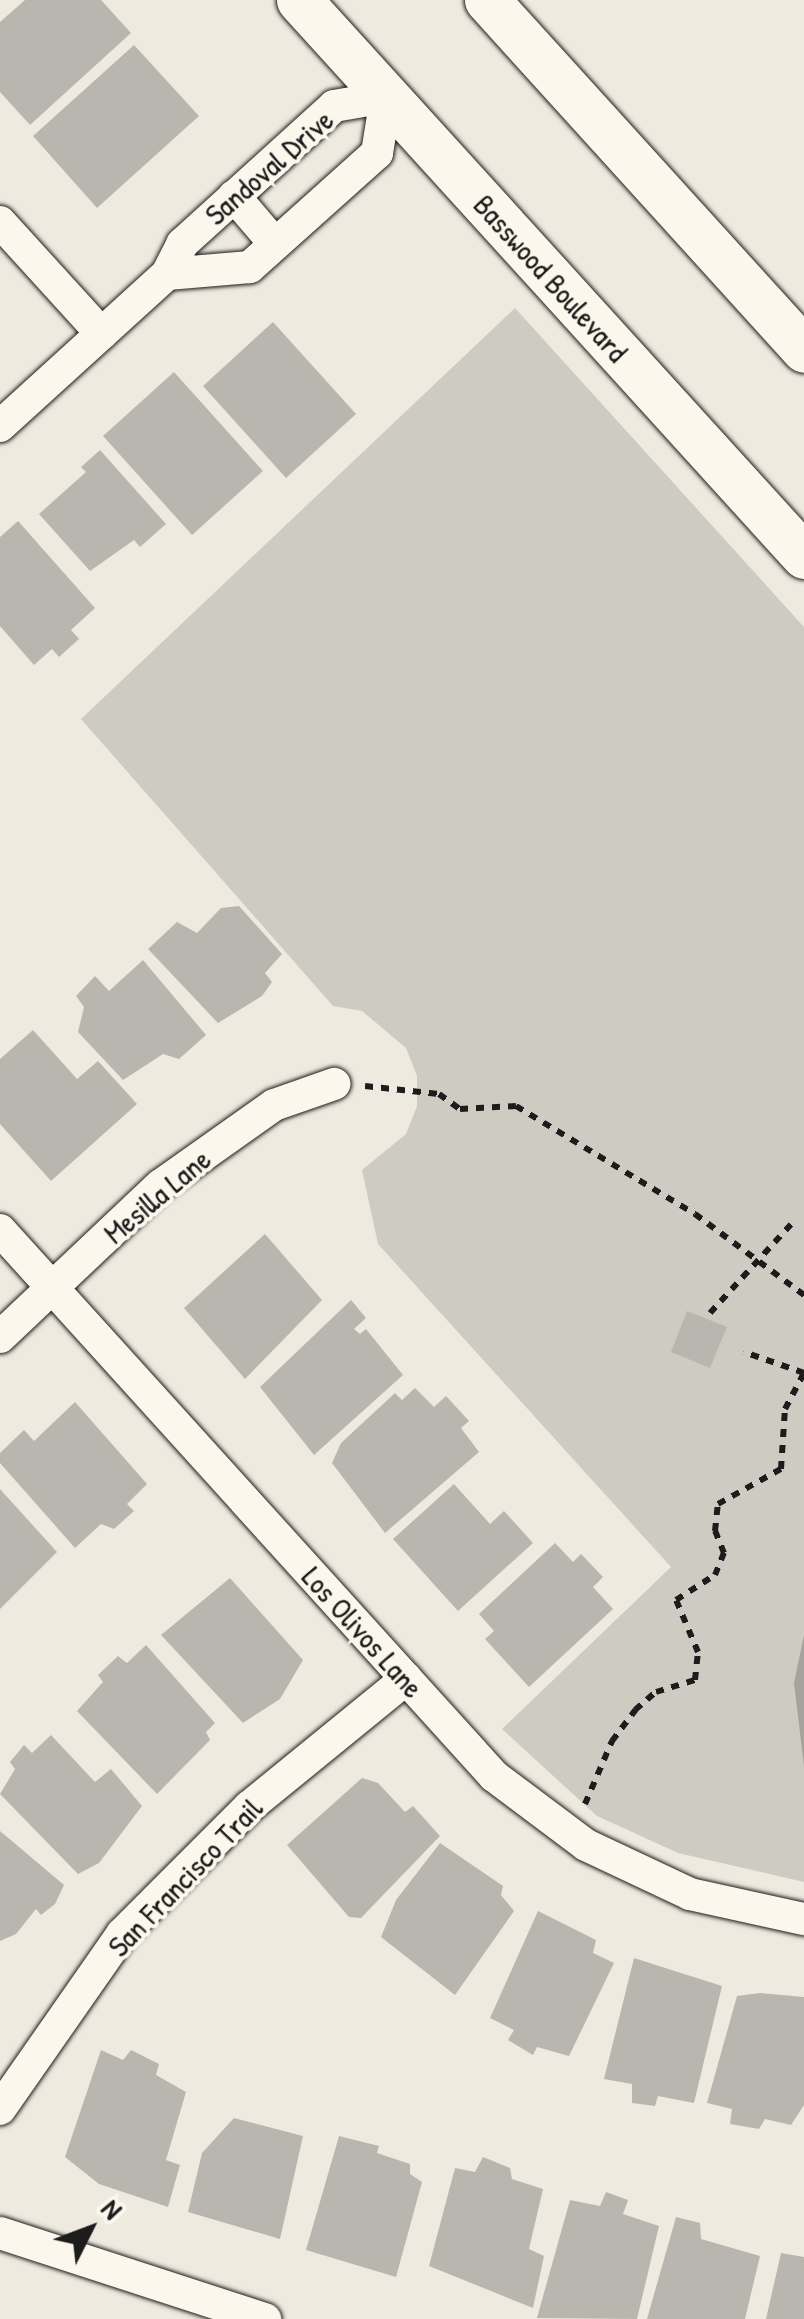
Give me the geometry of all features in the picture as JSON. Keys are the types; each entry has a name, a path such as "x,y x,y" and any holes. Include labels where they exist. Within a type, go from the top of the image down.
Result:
{"main road":[{"name":"Basswood Boulevard","path":"298,0 804,556"},
{"path":"487,0 804,350"}],"street":[{"name":"Sandoval Drive","path":"0,426 167,274 182,244 334,106 386,97 377,153 250,267 167,274"},
{"path":"234,196 275,244"},
{"path":"0,222 102,334"},
{"name":"Mesilla Lane","path":"0,1338 160,1185 274,1105 334,1084"},
{"name":"Los Olivos Lane","path":"0,1230 494,1776 566,1830 690,1894 804,1919"},
{"name":"San Francisco Trail","path":"0,2110 122,1934 249,1808 406,1679"},
{"path":"0,2233 265,2319"}],"path":[{"path":"334,1084 439,1094 460,1109 516,1106 758,1256 804,1294"},
{"path":"710,1313 793,1222"},
{"path":"566,1830 635,1710 656,1692 695,1680 698,1652 676,1600 715,1575 724,1552 715,1531 718,1504 782,1469 785,1408 804,1373 744,1352"}],"shaded area":[{"path":"515,308 804,627 804,1882 678,1853 597,1816 502,1729 671,1567 378,1244 362,1170 406,1134 417,1106 417,1076 406,1048 362,1011 333,1006 81,719"},
{"path":"804,1635 804,1766 794,1683"}],"building":[{"path":"25,0 101,0 131,33 30,125 0,92 0,22"},
{"path":"134,45 199,116 97,208 33,136"},
{"path":"273,322 356,414 286,478 203,386"},
{"path":"174,372 263,471 192,535 103,436"},
{"path":"100,450 166,524 140,547 134,540 90,571 39,514 86,472 81,467"},
{"path":"18,521 95,608 71,630 79,639 59,657 52,649 34,665 0,626 0,537"},
{"path":"239,906 282,954 265,973 272,982 262,996 218,1023 148,949 177,922 197,933 221,908"},
{"path":"143,960 206,1035 179,1059 163,1054 123,1080 78,1032 84,1007 76,996 95,976 109,991"},
{"path":"33,1030 77,1079 98,1061 137,1104 51,1181 0,1124 0,1059"},
{"path":"265,1234 322,1300 245,1379 184,1308"},
{"path":"351,1300 366,1318 354,1329 360,1334 366,1329 403,1375 314,1455 260,1387"},
{"path":"687,1311 727,1327 710,1368 671,1352"},
{"path":"415,1388 434,1407 446,1396 469,1421 461,1428 479,1452 385,1533 332,1463 341,1443 395,1393 402,1400"},
{"path":"75,1402 147,1484 127,1504 134,1511 114,1529 101,1524 75,1548 0,1463 0,1453 24,1430 34,1441"},
{"path":"454,1484 490,1524 504,1511 533,1543 458,1611 393,1539"},
{"path":"0,1489 57,1552 0,1609"},
{"path":"555,1543 573,1562 581,1554 603,1577 593,1587 613,1609 529,1687 485,1639 494,1631 479,1614"},
{"path":"230,1578 303,1660 280,1699 243,1723 161,1635"},
{"path":"146,1645 215,1723 206,1732 210,1740 157,1794 77,1711 103,1682 98,1675 118,1656 127,1663"},
{"path":"51,1735 95,1782 111,1769 142,1806 99,1863 78,1874 0,1794 15,1769 10,1762 24,1745 32,1753"},
{"path":"362,1778 378,1783 405,1812 413,1806 440,1836 361,1918 349,1917 287,1845"},
{"path":"0,1831 64,1885 55,1904 41,1915 36,1909 16,1934 0,1941"},
{"path":"440,1843 503,1886 501,1895 514,1911 455,1995 381,1937 396,1900"},
{"path":"538,1911 596,1940 593,1953 614,1963 569,2056 537,2047 533,2055 508,2040 514,2030 490,2018"},
{"path":"634,1958 722,1986 694,2103 658,2096 655,2106 632,2103 632,2084 604,2079"},
{"path":"760,1993 804,1997 804,2105 791,2125 765,2119 759,2129 730,2124 732,2109 707,2103 737,1996"},
{"path":"101,2050 123,2060 131,2050 159,2064 156,2075 186,2092 166,2160 180,2165 168,2207 99,2184 65,2157"},
{"path":"234,2118 303,2136 280,2239 188,2212 202,2153"},
{"path":"339,2136 379,2146 377,2153 410,2164 410,2174 422,2182 396,2277 306,2250"},
{"path":"483,2157 510,2168 512,2179 543,2189 529,2249 544,2256 533,2308 429,2266 455,2168 475,2172"},
{"path":"606,2192 628,2200 623,2214 659,2226 637,2319 537,2318 570,2200 600,2206"},
{"path":"676,2217 700,2223 701,2239 760,2256 745,2319 647,2319"},
{"path":"781,2253 804,2257 804,2319 766,2319"}]}
